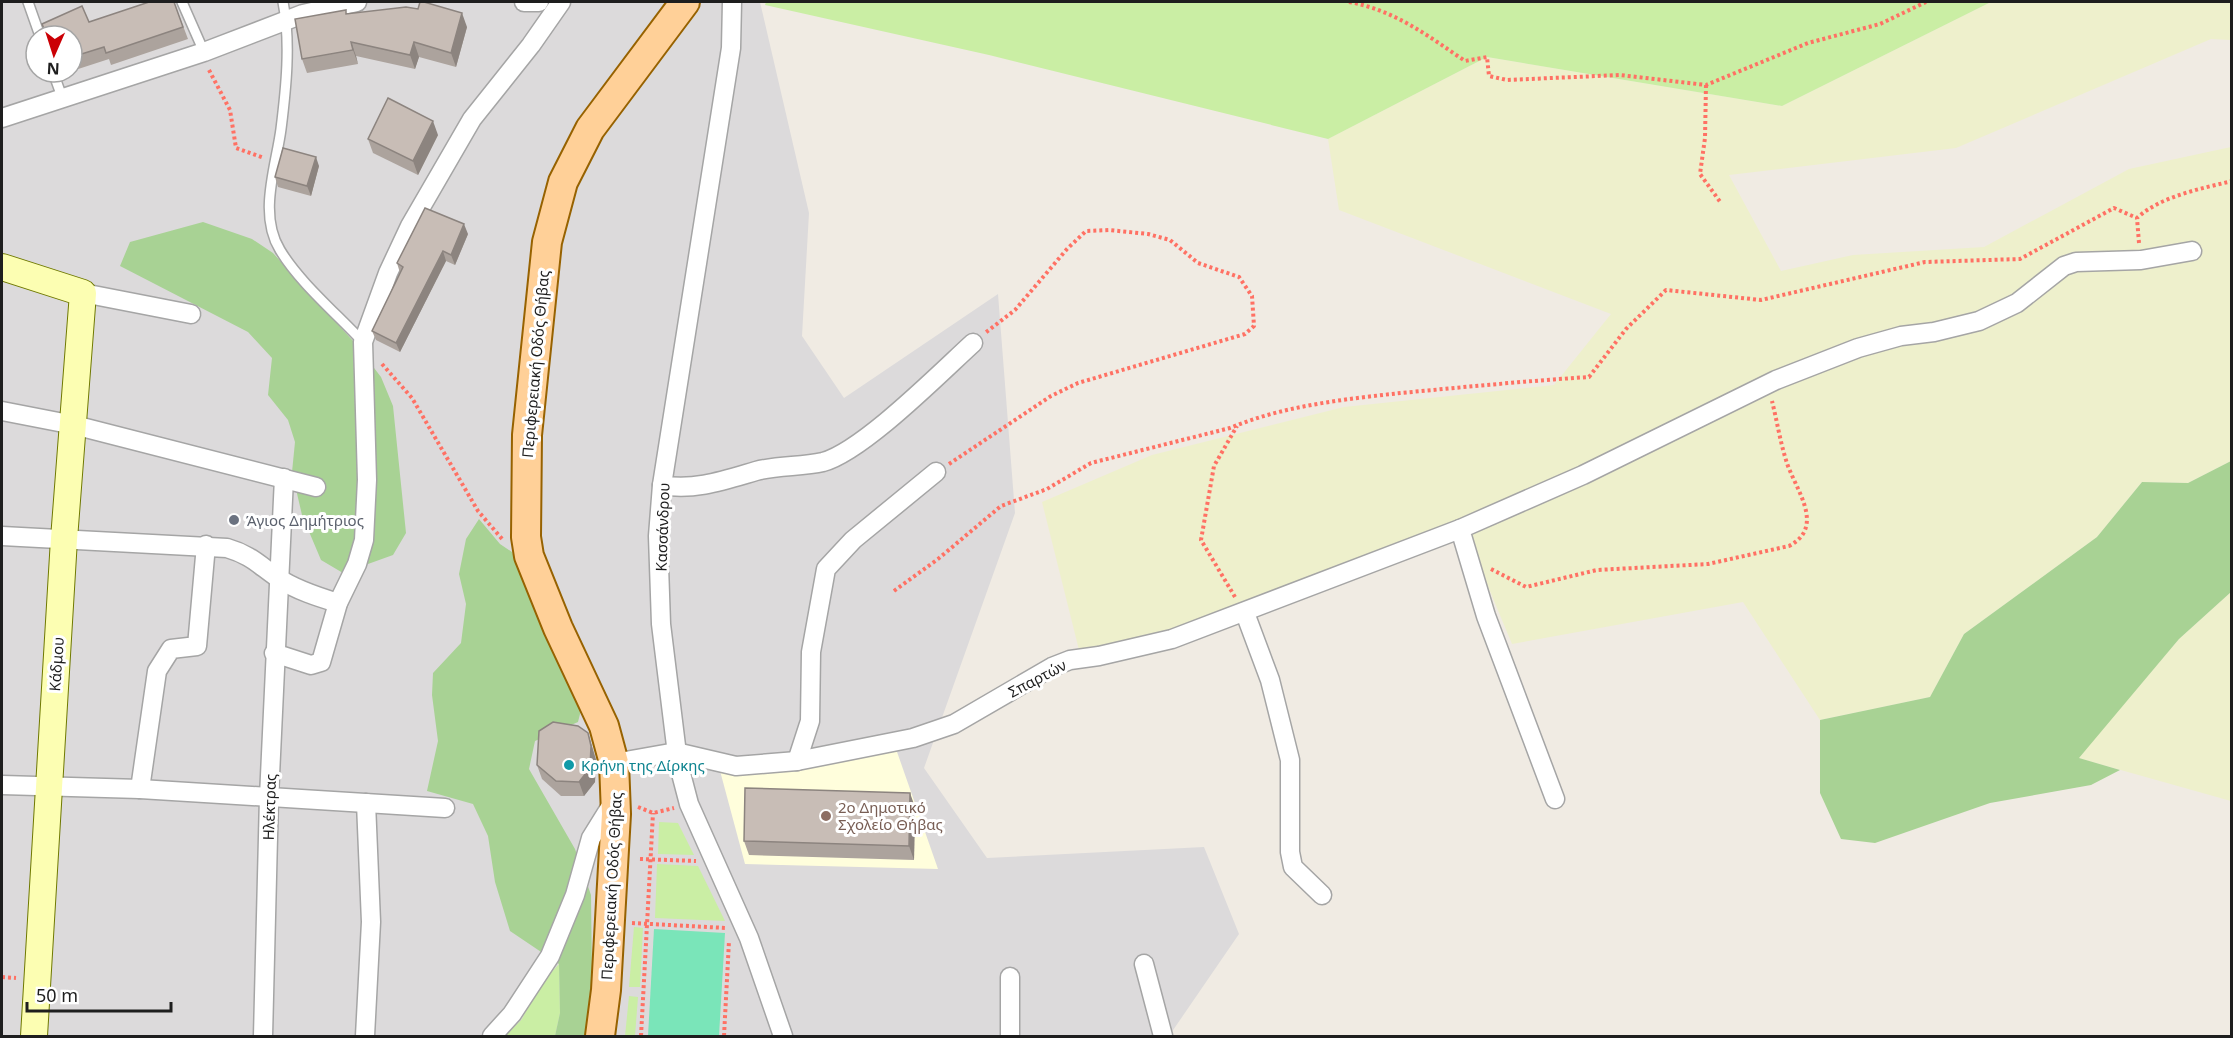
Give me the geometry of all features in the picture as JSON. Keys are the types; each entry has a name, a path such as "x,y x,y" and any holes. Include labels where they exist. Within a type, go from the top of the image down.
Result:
{"main road":[{"name":"Περιφερειακή Οδός Θήβας","path":"600,1036 606,990 616,797 614,763 595,705 558,628 530,556 526,537 527,435 535,338 547,242 563,182 590,129 684,2"},
{"path":"2,267 83,293"},
{"name":"Κάδμου","path":"34,1036 64,539 83,293"}],"street":[{"path":"2,118 204,52 287,21 357,2"},
{"path":"524,2 538,2"},
{"path":"274,653 303,663 317,665 322,659 338,603 357,564 367,526 363,342 388,273 440,171 472,119 531,45 561,2"},
{"name":"Κασσάνδρου","path":"732,2 731,48 662,486 658,536 661,624 676,752 689,804 749,938 783,1036"},
{"name":"Σπαρτών","path":"676,752 736,766 797,761 913,738 954,724 1052,667 1070,660 1099,656 1172,639 1460,529 1583,475 1766,385 1858,348 1901,336 1934,332 1980,321 2018,303 2064,266 2076,262 2141,260 2192,251"},
{"path":"83,293 191,314"},
{"path":"662,486 678,488 699,486 763,469 825,461 846,451 880,426 973,343"},
{"path":"2,411 74,425 316,487"},
{"path":"797,761 810,722 811,651 819,610 820,586 826,568 853,540 936,472"},
{"name":"Ηλέκτρας","path":"263,1036 274,653 284,478"},
{"path":"1460,529 1486,616 1554,799"},
{"path":"2,536 206,545 244,553 278,578 307,593 338,603"},
{"path":"140,789 157,671 171,649 197,646 206,545"},
{"path":"1245,613 1270,680 1290,760 1290,852 1293,867 1322,895"},
{"path":"614,763 676,752"},
{"path":"2,785 140,789 446,808"},
{"path":"492,1036 512,1014 550,956 562,932 586,864 591,838 616,797"},
{"path":"365,1036 372,922 366,803"},
{"path":"1144,964 1163,1036"},
{"path":"1010,977 1010,1036"}],"lane":[{"path":"28,2 36,24"},
{"path":"182,2 204,52"},
{"path":"283,2 287,21 284,96 269,210 271,230 279,250 363,342"},
{"path":"57,84 62,97"}],"path":[{"path":"1349,2 1372,6 1410,23 1465,60 1487,57 1489,76 1507,80 1620,75 1706,85 1808,43 1880,24 1926,2"},
{"path":"209,70 230,110 236,148 274,162"},
{"path":"1706,85 1705,138 1700,174 1721,203"},
{"path":"2141,260 2137,219 2146,209 2176,197 2232,181"},
{"path":"894,591 938,559 1001,506 1047,489 1091,463 1249,420 1347,399 1505,382 1589,377 1626,329 1666,290 1761,300 1925,262 2020,259 2114,208 2137,219"},
{"path":"936,472 1051,396 1078,383 1245,334 1254,326 1252,296 1239,277 1198,263 1170,240 1148,234 1109,230 1086,231 1066,249 1015,310 973,343"},
{"path":"363,342 412,398 478,511 512,548 530,556"},
{"path":"1468,559 1526,587 1598,570 1708,564 1789,546 1800,540 1806,526 1805,500 1789,472 1773,402 1766,385"},
{"path":"1238,424 1214,466 1201,540 1245,613"},
{"path":"641,1036 653,813"},
{"path":"640,859 696,861"},
{"path":"631,923 730,928"},
{"path":"724,1036 729,939"}],"shaded area":[{"path":"2,2 760,2 809,213 802,336 844,398 998,294 1015,513 924,768 987,858 1204,847 1239,934 1169,1036 2,1036"},
{"path":"1991,2 2231,2 2231,40 2211,39 1956,148 1729,175 1781,271 1853,255 1984,247 2129,169 2231,147 2231,461 2188,483 2142,482 2097,537 1964,634 1930,697 1820,720 1743,602 1512,644 1460,519 1163,633 1111,646 1079,650 1042,502 1152,455 1344,407 1554,385 1611,314 1339,210 1328,139 1487,57 1782,106"},
{"path":"2231,592 2231,801 2078,758 2179,639"},
{"name":"2ο Δημοτικό Σχολείο Θήβας","path":"896,749 938,869 745,864 719,767"}],"green space":[{"path":"766,2 1991,2 1782,106 1487,57 1328,139 989,55 765,5"},
{"path":"203,222 252,239 273,253 354,342 381,377 393,406 406,533 393,555 343,573 321,560 302,515 292,472 295,442 288,420 268,395 272,358 248,332 120,266 130,242"},
{"path":"2231,461 2231,592 2179,639 2079,758 2120,770 2091,785 1990,803 1875,843 1841,839 1820,793 1820,720 1930,697 1964,634 2097,537 2142,482 2188,483"},
{"path":"479,519 500,544 512,552 529,596 581,710 578,722 535,741 529,769 575,849 591,895 592,977 585,1036 555,1036 560,1013 559,964 510,931 495,882 488,836 473,804 427,791 438,741 432,695 433,673 461,643 466,604 459,574 466,539"},
{"path":"659,822 678,823 694,855 658,854"},
{"path":"657,864 698,866 725,921 655,918"},
{"path":"634,927 643,928 640,987 629,987"},
{"path":"654,929 725,933 719,1036 648,1036"},
{"path":"559,964 560,1013 555,1036 505,1036 522,1019 538,987"},
{"path":"629,996 638,997 635,1036 625,1036"}],"building":[{"path":"149,2 174,2 183,27 106,53 104,47 84,53 84,24 42,24 82,6 89,22"},
{"path":"420,2 462,13 451,53 414,42 410,55 351,42 353,50 302,59 295,19 346,10 346,14 406,7 418,9"},
{"path":"388,98 433,121 413,161 368,139"},
{"path":"283,148 316,157 307,186 275,177"},
{"path":"425,208 464,224 451,255 443,251 396,343 372,331 403,267 397,263"},
{"name":"Κρήνη της Δίρκης","path":"553,722 578,726 588,733 591,746 590,768 579,782 556,781 537,765 539,731"},
{"path":"745,788 910,793 909,846 744,841"}],"place":[{"name":"Άγιος Δημήτριος","path":"234,520"},
{"name":"Κρήνη της Δίρκης","path":"569,765"},
{"name":"2ο Δημοτικό Σχολείο Θήβας","path":"826,816"}]}
